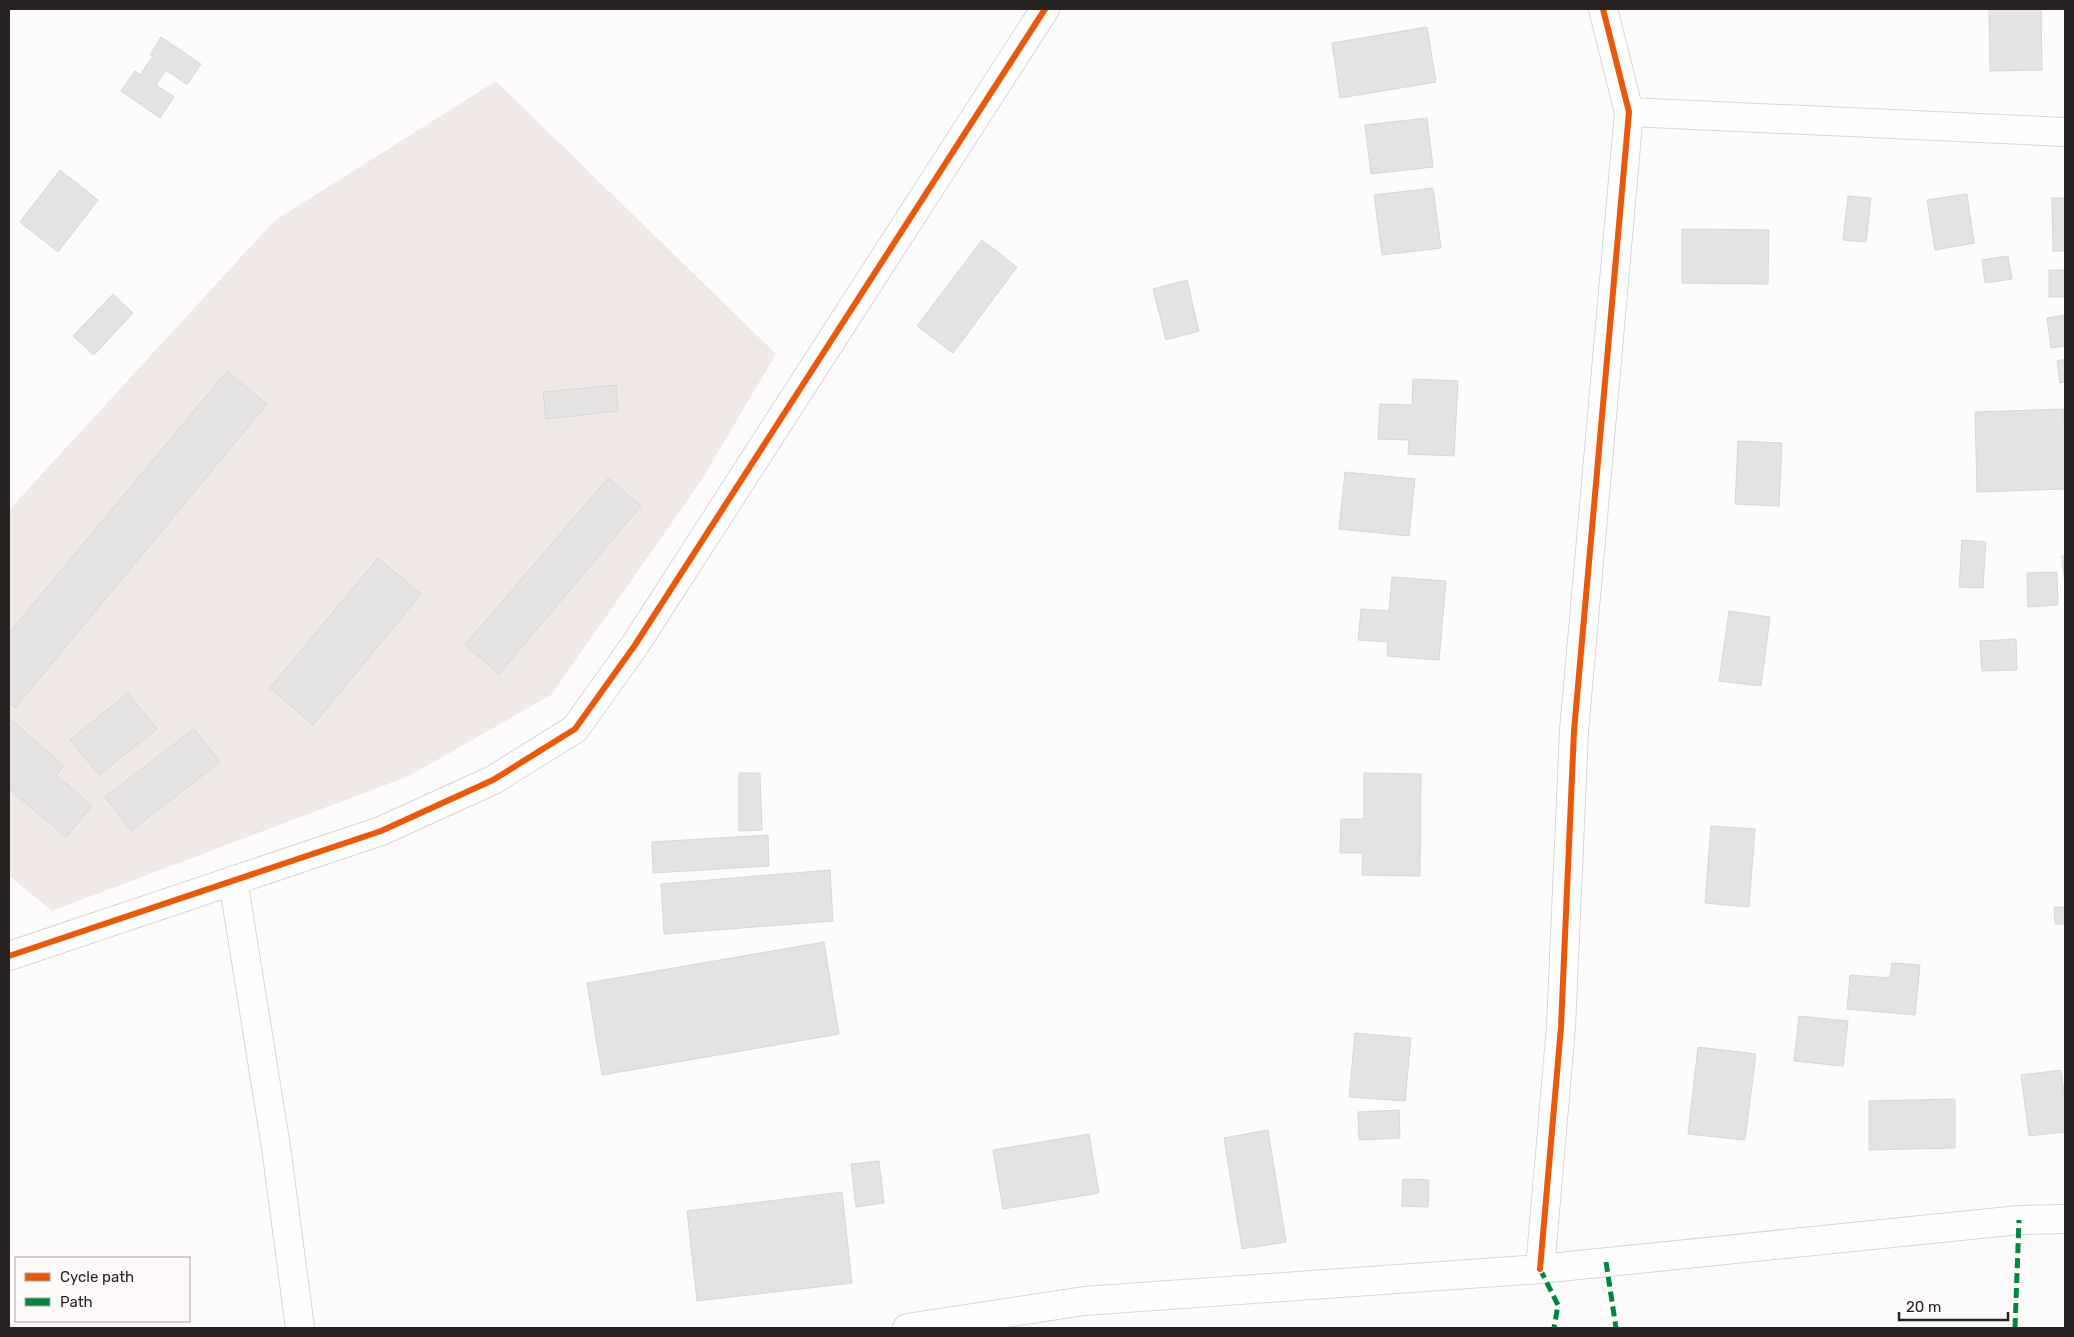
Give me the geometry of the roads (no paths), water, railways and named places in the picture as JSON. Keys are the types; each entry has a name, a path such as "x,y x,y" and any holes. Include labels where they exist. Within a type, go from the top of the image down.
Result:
{"street":[{"path":"9,955 381,831 493,780 575,728 635,645 1046,9"},
{"path":"1540,1269 1561,1027 1574,731 1629,112 1603,9"},
{"path":"1629,112 2065,132"},
{"path":"233,880 276,1146 300,1328"},
{"path":"907,1328 1084,1301 1540,1269 2019,1220 2065,1219"}]}
